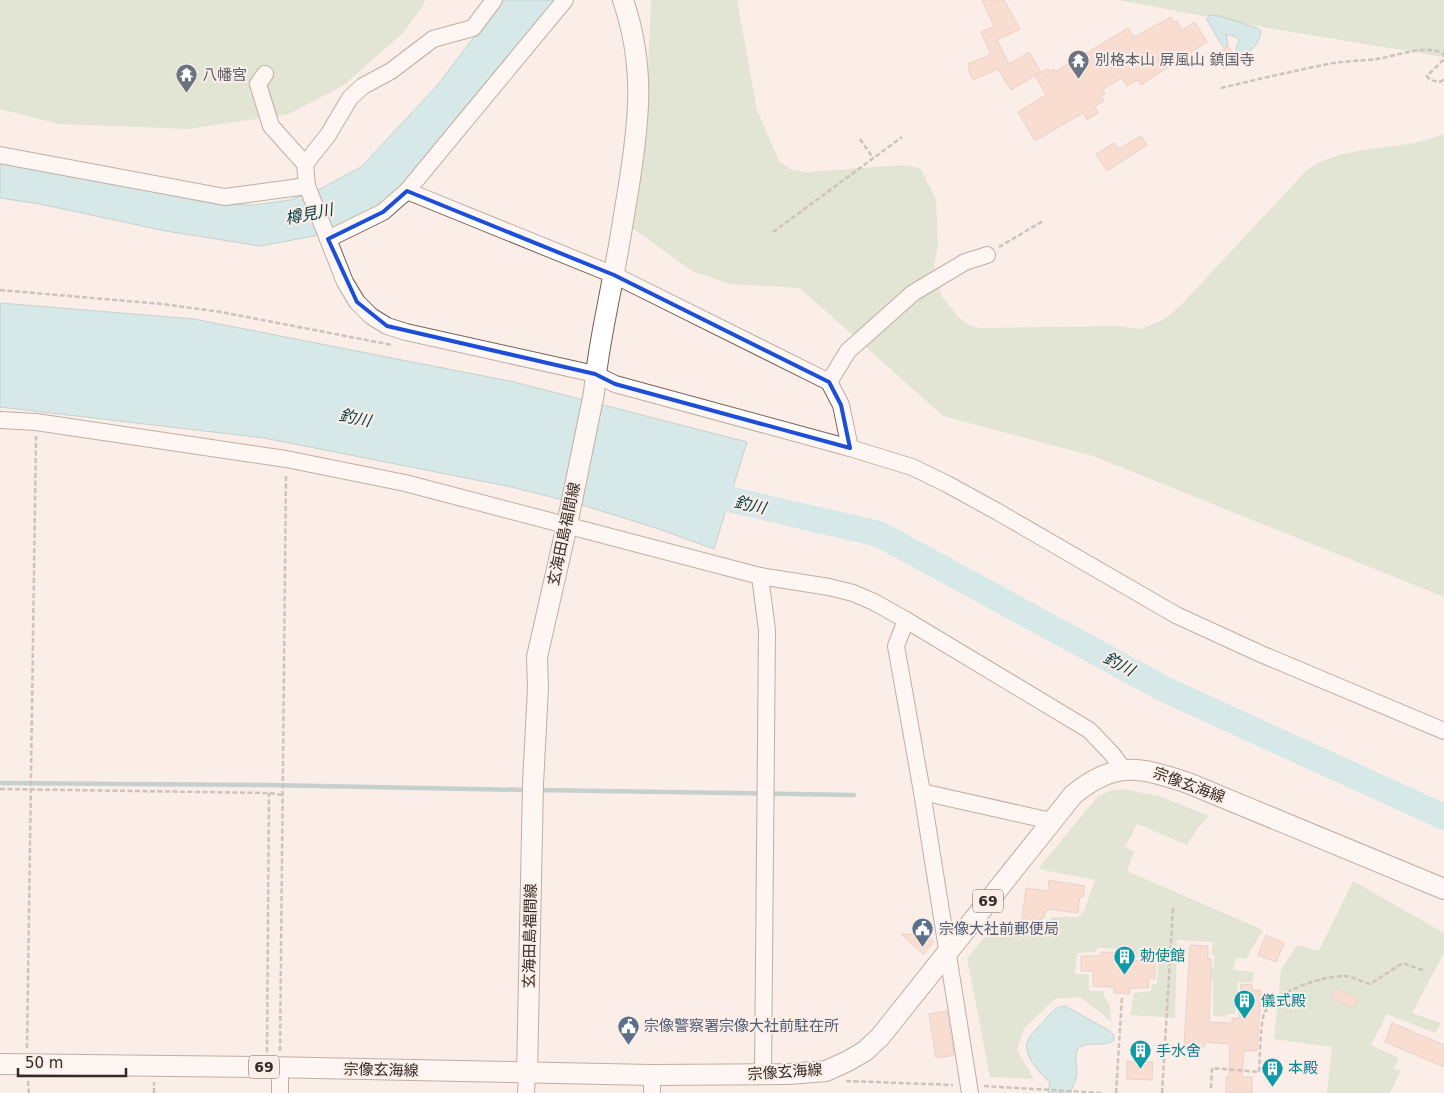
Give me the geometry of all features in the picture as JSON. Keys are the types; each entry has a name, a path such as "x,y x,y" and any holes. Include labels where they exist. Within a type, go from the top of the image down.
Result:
{"main road":[{"name":"玄海田島福間線","path":"527,1083 533,784 538,688 537,657 594,393 595,374 614,275 633,158 638,119 639,83 636,47 623,0"},
{"name":"宗像玄海線","path":"0,1064 273,1067 527,1083 652,1084 763,1074 826,1071 848,1062 865,1051 880,1037 1073,795 1087,783 1105,774 1124,770 1152,771 1188,782 1444,890"}],"street":[{"path":"305,164 328,135 350,98 364,86 391,71 433,39 473,28 494,0"},
{"path":"326,234 383,212 407,191 564,0"},
{"path":"265,74 258,84 271,126 305,164 307,186 345,282 357,302 371,316 388,326 406,332 595,374 615,384 850,448 912,467 947,484 1176,615 1261,654 1444,731"},
{"path":"0,155 225,197 307,186"},
{"path":"407,191 614,275 829,382 840,405 850,448"},
{"path":"829,382 848,351 913,293 965,262 987,255"},
{"path":"0,420 36,422 286,459 405,483 568,518 760,576 854,593 906,620 1089,730 1112,754 1124,770"},
{"path":"760,576 767,630 763,1074"},
{"path":"906,620 896,646 922,792 970,1089"},
{"path":"922,792 1051,822"},
{"path":"273,1067 280,1093"}],"path":[{"path":"1222,88 1324,64 1377,59 1421,50 1435,50 1444,55 1443,60 1427,76 1430,80 1439,82 1444,80"},
{"path":"773,232 902,137"},
{"path":"860,139 874,158"},
{"path":"987,255 1043,221"},
{"path":"0,290 133,301 221,312 400,346"},
{"path":"27,1064 36,422"},
{"path":"273,1067 283,795 286,459"},
{"path":"0,789 269,793 283,795"},
{"path":"269,793 273,1067"},
{"path":"1162,1093 1173,908"},
{"path":"1211,1088 1212,1068 1259,1072 1263,1015 1269,1004 1289,991 1311,981 1345,976 1370,984 1403,963 1426,971"},
{"path":"1116,1093 1122,997"},
{"path":"826,1071 837,1080 970,1089 1102,1093"}],"highlighted area":[{"path":"407,191 614,275 829,382 841,405 850,448 615,384 595,374 387,326 357,302 328,239 383,212"}],"green space":[{"path":"0,0 425,0 423,6 404,32 344,85 289,114 188,129 59,124 0,109"},
{"path":"651,0 737,0 757,110 779,161 790,169 806,172 904,165 920,168 936,199 938,246 934,265 941,295 959,318 969,325 980,328 1114,326 1141,329 1165,319 1181,305 1306,171 1330,158 1343,154 1414,143 1444,134 1444,597 1093,456 943,416 800,288 730,284 692,271 631,227 645,139"},
{"path":"1118,0 1444,0 1444,57 1274,29"},
{"path":"1121,789 1159,796 1209,816 1197,829 1187,845 1137,824 1125,847 1134,852 1127,871 1263,930 1246,959 1236,958 1233,970 1254,972 1252,983 1238,982 1235,1014 1228,1014 1225,1017 1213,1015 1213,978 1208,977 1208,970 1213,969 1215,956 1211,954 1213,942 1177,940 1175,1018 1130,1015 1134,993 1151,991 1152,984 1157,984 1158,957 1124,957 1124,949 1098,948 1096,952 1077,953 1075,974 1089,974 1089,991 1104,991 1104,996 1110,1005 1111,1021 1080,997 1055,999 1024,1028 1017,1050 1034,1079 990,1077 967,958 996,924 1045,926 1052,917 1078,917 1084,911 1095,880 1038,869 1098,796"},
{"path":"1353,881 1444,933 1444,953 1412,1013 1441,1023 1435,1033 1387,1014 1371,1045 1399,1058 1394,1068 1401,1071 1390,1093 1327,1093 1332,1047 1274,1039 1281,970 1297,945 1319,951"}],"water":[{"name":"樽見川","path":"502,0 556,0 401,186 386,200 366,214 339,227 314,236 260,246 166,231 40,204 0,198 0,160 215,204 254,205 290,200 322,188 361,167 436,87"},
{"path":"1209,15 1220,16 1257,28 1261,31 1257,43 1251,50 1240,55 1236,49 1239,40 1226,34 1228,45 1223,47 1207,20"},
{"path":"0,303 194,319 514,382 747,442 714,549 656,528 579,504 507,486 264,438 0,407"},
{"path":"1065,1006 1110,1031 1114,1035 1114,1040 1112,1042 1080,1047 1076,1054 1077,1074 1071,1093 1048,1093 1050,1083 1031,1060 1028,1054 1027,1043 1032,1034 1053,1011"}],"building":[{"path":"982,0 1004,0 1020,29 997,40 1009,64 1029,52 1041,72 1011,90 998,69 973,80 968,69 970,68 968,64 991,54 981,32 994,26"},
{"name":"別格本山 屏風山 鎮国寺","path":"1171,17 1174,22 1177,21 1182,30 1195,22 1207,42 1141,85 1138,80 1127,86 1122,78 1102,90 1105,94 1101,96 1104,101 1095,106 1098,113 1087,120 1083,113 1035,141 1018,112 1046,95 1035,76 1048,69 1056,71 1128,28 1134,37"},
{"path":"1228,46 1237,60 1224,69 1215,55"},
{"path":"1141,136 1147,145 1107,171 1096,154 1114,143 1118,149"},
{"path":"1049,880 1085,886 1083,897 1080,897 1078,913 1046,909 1044,918 1041,918 1041,921 1022,918 1026,888 1048,891"},
{"name":"宗像大社前郵便局","path":"901,934 927,935 934,942 923,954"},
{"path":"1266,935 1284,943 1276,962 1258,955"},
{"name":"儀式殿","path":"1190,945 1208,946 1208,959 1211,959 1209,1022 1232,1023 1232,1018 1239,1018 1241,984 1252,985 1252,990 1261,990 1257,1051 1244,1051 1242,1077 1252,1077 1252,1093 1226,1093 1226,1076 1229,1077 1230,1044 1205,1042 1204,1047 1184,1046"},
{"name":"勅使館","path":"1101,952 1121,953 1121,960 1155,961 1155,979 1149,978 1148,988 1130,988 1130,994 1114,993 1114,987 1093,986 1093,971 1081,971 1081,956 1101,956"},
{"path":"1336,988 1358,998 1353,1008 1331,998"},
{"path":"947,1011 954,1055 936,1058 929,1014"},
{"path":"1392,1023 1444,1045 1444,1067 1385,1042"},
{"name":"手水舍","path":"1127,1061 1153,1062 1152,1080 1127,1079"}],"waterway":[{"name":"釣川","path":"694,491 879,534 1164,689 1444,817"},
{"path":"0,783 268,785 528,790"},
{"path":"538,790 854,795"}],"place":[{"name":"別格本山 屏風山 鎮国寺","path":"1079,79"},
{"name":"八幡宮","path":"186,94"},
{"name":"宗像大社前郵便局","path":"923,948"},
{"name":"勅使館","path":"1124,975"},
{"name":"儀式殿","path":"1245,1020"},
{"name":"宗像警察署宗像大社前駐在所","path":"628,1045"},
{"name":"手水舍","path":"1140,1070"},
{"name":"本殿","path":"1272,1087"}]}
